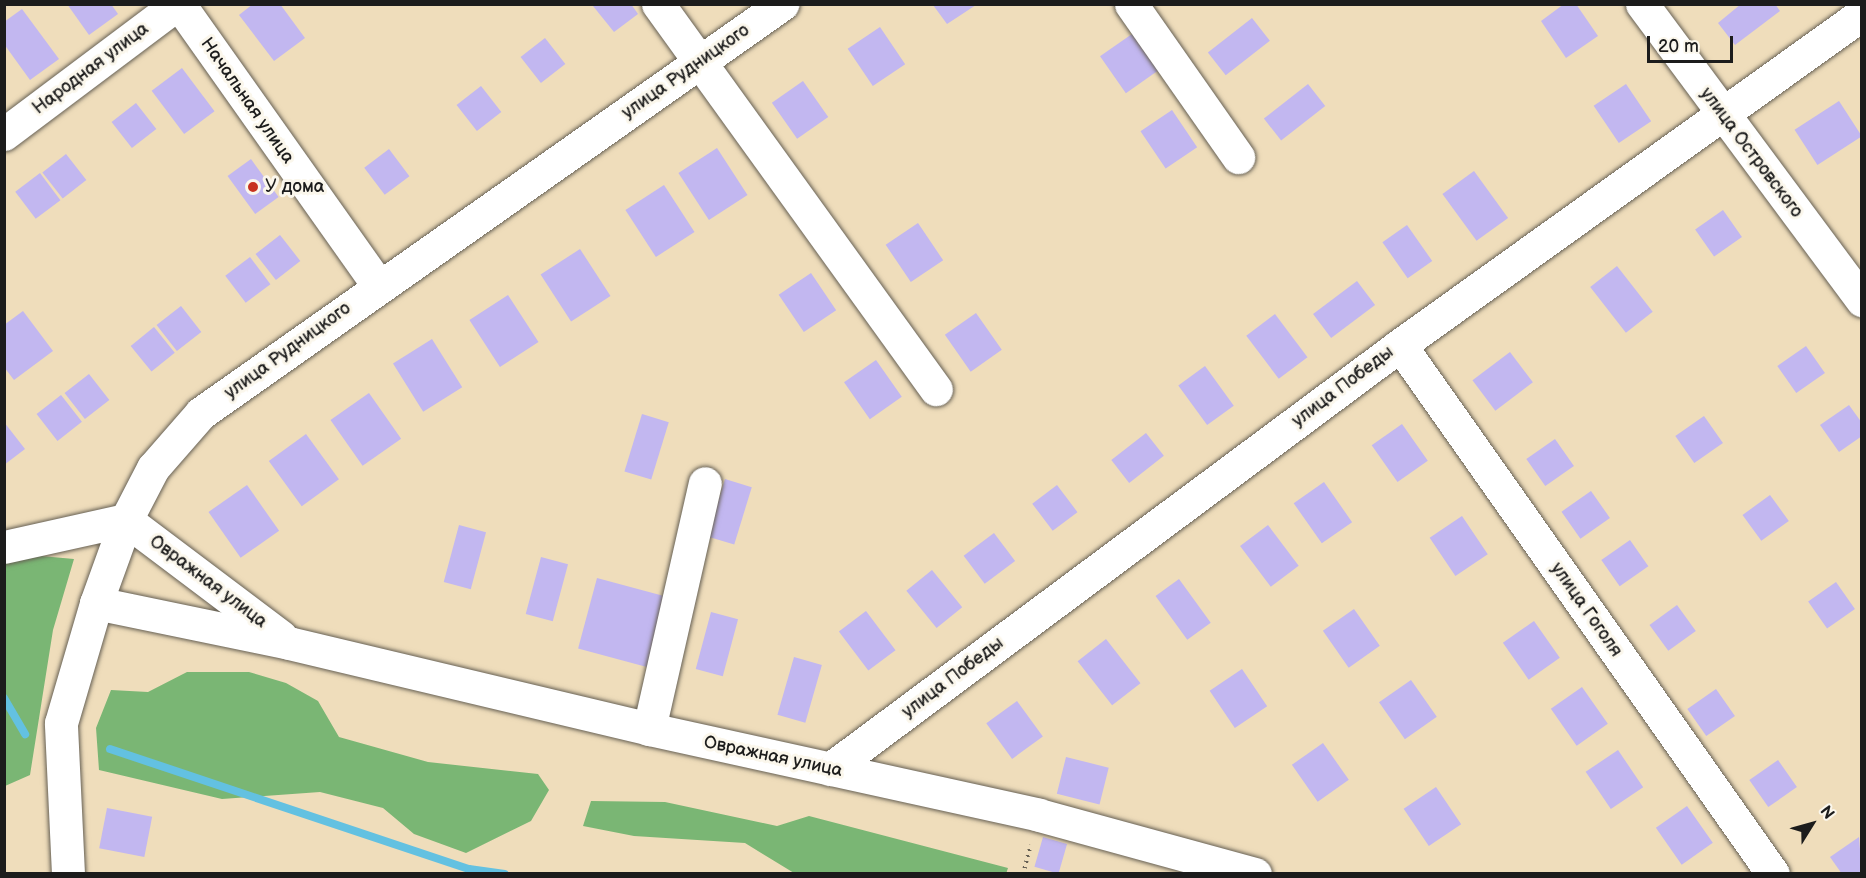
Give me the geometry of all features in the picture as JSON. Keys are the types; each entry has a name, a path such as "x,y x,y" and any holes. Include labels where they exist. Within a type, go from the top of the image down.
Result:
{"street":[{"name":"Народная улица","path":"4,134 178,4"},
{"name":"Начальная улица","path":"178,4 379,286"},
{"path":"658,4 936,389"},
{"name":"улица Рудницкого","path":"68,873 61,723 96,603 126,520 153,468 201,413 782,4"},
{"path":"1131,4 1238,157"},
{"name":"улица Островского","path":"1642,4 1720,113 1862,300"},
{"name":"улица Победы","path":"830,769 1400,345 1720,113 1862,14"},
{"name":"улица Гоголя","path":"1400,345 1773,873"},
{"path":"649,729 705,483"},
{"path":"4,547 126,520"},
{"name":"Овражная улица","path":"126,520 289,643"},
{"name":"Овражная улица","path":"96,603 289,643 649,729 1039,815 1255,873"}],"green space":[{"path":"41,556 74,559 53,630 30,775 5,786 5,562"},
{"path":"187,672 249,672 286,683 318,701 339,737 428,762 538,774 549,790 531,821 466,853 414,834 383,808 320,792 222,799 99,770 96,728 111,690 148,692"},
{"path":"591,801 665,802 777,826 809,816 1008,868 1006,874 794,873 745,843 634,836 583,826"}],"building":[{"path":"67,4 111,4 118,14 89,35"},
{"path":"253,4 280,4 305,38 274,61 239,15"},
{"path":"631,4 638,14 614,32 593,6"},
{"path":"1564,4 1576,4 1598,36 1566,58 1541,21"},
{"path":"1741,4 1775,4 1780,11 1735,45 1718,23"},
{"path":"933,5 976,5 947,24"},
{"path":"22,9 59,59 30,80 4,44 4,22"},
{"path":"1252,18 1270,41 1226,75 1208,52"},
{"path":"880,27 905,64 873,86 848,49"},
{"path":"1132,34 1158,71 1126,93 1100,56"},
{"path":"545,38 565,64 541,83 521,57"},
{"path":"182,68 214,111 184,134 152,91"},
{"path":"803,81 828,117 797,139 772,103"},
{"path":"1308,84 1325,106 1281,141 1264,118"},
{"path":"1626,84 1651,121 1619,143 1594,106"},
{"path":"481,86 501,112 477,131 457,105"},
{"path":"1839,101 1862,136 1817,165 1795,130"},
{"path":"136,103 156,129 132,148 112,122"},
{"path":"1172,110 1197,147 1166,169 1140,131"},
{"path":"717,148 747,195 709,220 678,173"},
{"path":"389,149 409,176 385,195 364,168"},
{"path":"66,154 86,180 63,198 42,172"},
{"name":"У дома","path":"251,159 279,197 255,214 228,176"},
{"path":"1474,171 1508,218 1477,241 1442,194"},
{"path":"40,173 60,200 36,219 15,192"},
{"path":"664,185 694,232 656,257 625,210"},
{"path":"1723,210 1742,237 1714,257 1695,230"},
{"path":"918,223 943,260 911,282 886,245"},
{"path":"1407,225 1432,261 1408,278 1382,242"},
{"path":"280,235 300,261 276,280 256,254"},
{"path":"580,249 610,296 571,322 541,275"},
{"path":"250,257 270,284 246,303 225,276"},
{"path":"1617,266 1653,312 1626,333 1590,287"},
{"path":"811,273 836,310 804,332 779,295"},
{"path":"1357,281 1375,305 1331,338 1313,314"},
{"path":"508,295 538,342 500,367 469,320"},
{"path":"181,306 201,332 177,351 157,325"},
{"path":"23,311 53,351 14,380 4,367 4,325"},
{"path":"976,313 1002,350 971,372 945,335"},
{"path":"1275,314 1307,357 1279,379 1246,336"},
{"path":"154,327 175,353 151,372 131,346"},
{"path":"432,339 462,387 423,412 393,363"},
{"path":"1806,346 1825,373 1796,393 1777,366"},
{"path":"1510,352 1533,382 1495,411 1472,380"},
{"path":"876,360 902,397 870,419 844,382"},
{"path":"1205,366 1234,406 1207,425 1178,385"},
{"path":"89,374 109,400 85,419 65,393"},
{"path":"369,393 401,439 363,466 330,420"},
{"path":"61,395 82,422 58,441 37,414"},
{"path":"1849,405 1862,423 1862,436 1839,452 1820,425"},
{"path":"642,414 669,422 651,480 624,471"},
{"path":"1704,416 1723,443 1694,463 1675,436"},
{"path":"4,422 25,449 4,465"},
{"path":"1402,424 1428,461 1398,482 1372,445"},
{"path":"1146,433 1164,456 1129,483 1111,460"},
{"path":"306,434 339,479 302,506 269,461"},
{"path":"1555,439 1574,466 1545,486 1526,459"},
{"path":"725,479 752,487 734,545 707,536"},
{"path":"1324,482 1352,522 1322,543 1294,503"},
{"path":"247,485 279,531 241,558 208,512"},
{"path":"1057,485 1077,512 1053,531 1032,504"},
{"path":"1591,491 1610,518 1580,539 1562,512"},
{"path":"1770,495 1789,521 1761,541 1742,515"},
{"path":"1462,516 1488,554 1455,576 1430,538"},
{"path":"459,525 486,532 471,589 444,582"},
{"path":"1268,525 1299,566 1271,587 1240,546"},
{"path":"994,533 1015,561 985,584 964,556"},
{"path":"1630,540 1648,566 1620,586 1601,560"},
{"path":"541,557 568,564 553,621 526,614"},
{"path":"932,570 962,607 937,628 906,591"},
{"path":"597,578 668,597 649,667 578,649"},
{"path":"1179,579 1211,623 1187,640 1156,596"},
{"path":"1836,582 1855,609 1827,629 1808,602"},
{"path":"1677,605 1696,631 1668,651 1649,625"},
{"path":"1354,609 1380,646 1349,668 1323,631"},
{"path":"866,611 895,650 868,671 839,631"},
{"path":"711,612 738,619 723,676 696,669"},
{"path":"1534,621 1560,658 1529,680 1503,643"},
{"path":"1106,639 1140,683 1112,705 1078,661"},
{"path":"794,657 822,665 805,723 777,715"},
{"path":"1242,669 1267,706 1235,728 1210,691"},
{"path":"1411,680 1437,717 1405,739 1379,702"},
{"path":"1582,687 1608,724 1577,746 1551,709"},
{"path":"1716,689 1735,716 1706,736 1687,709"},
{"path":"1017,701 1043,737 1012,759 986,723"},
{"path":"1323,743 1349,780 1318,802 1292,765"},
{"path":"1618,750 1643,787 1611,809 1586,772"},
{"path":"1066,757 1109,768 1099,805 1057,794"},
{"path":"1778,760 1797,787 1768,807 1749,780"},
{"path":"1436,787 1461,824 1429,846 1404,809"},
{"path":"1687,806 1713,843 1682,865 1656,828"},
{"path":"107,808 152,817 144,857 99,848"},
{"path":"1043,837 1067,844 1058,874 1034,867"},
{"path":"1859,837 1862,874 1842,874 1830,857"}],"waterway":[{"path":"4,698 25,734"},
{"path":"110,749 469,869 505,874"}],"place":[{"name":"У дома","path":"253,187"}]}
